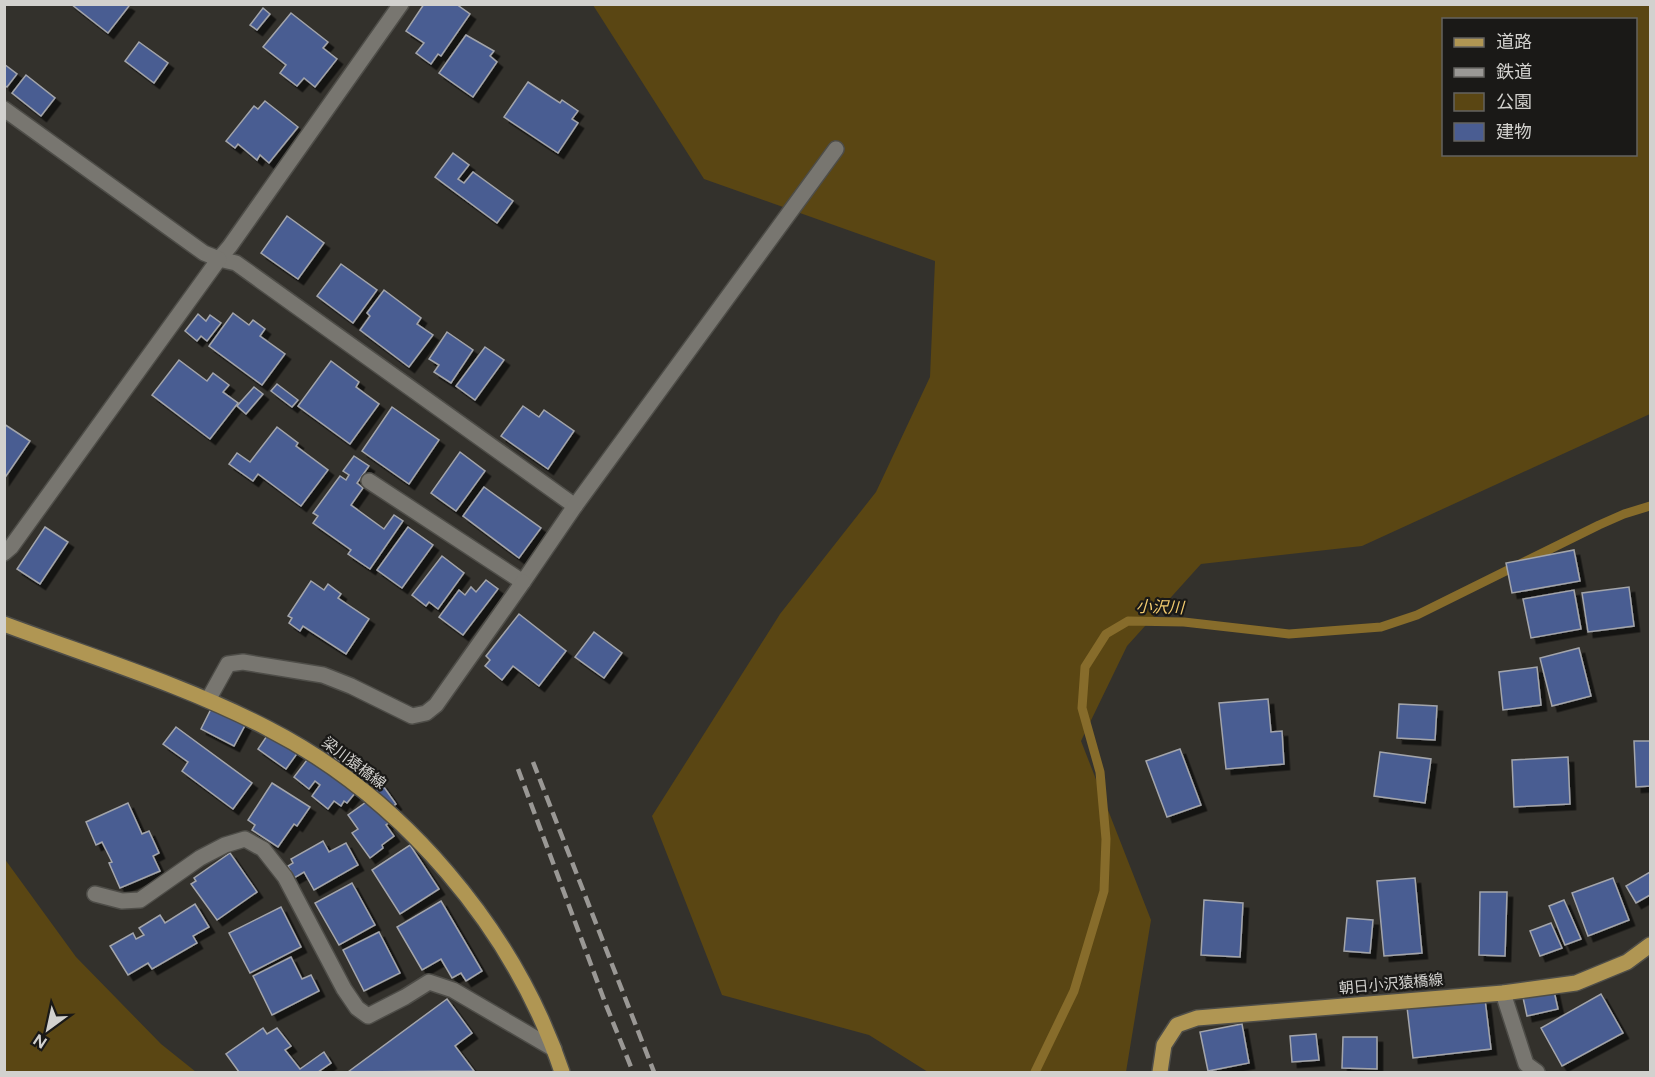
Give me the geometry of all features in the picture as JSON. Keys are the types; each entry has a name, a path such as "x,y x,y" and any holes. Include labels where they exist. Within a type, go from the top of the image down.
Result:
{"main road":[{"name":"梁川猿橋線","path":"4,624 208,700 268,728 315,755 392,814 425,847 482,918 510,960 535,1005 562,1072"},
{"name":"朝日小沢猿橋線","path":"1160,1072 1164,1045 1177,1025 1197,1018 1503,993 1576,983 1627,962 1650,945"}],"street":[{"path":"4,553 11,547 250,217 401,4"},
{"path":"4,109 204,253 236,263 575,506"},
{"path":"208,700 228,664 243,662 323,675 412,716 426,713 436,705 575,506 836,149"},
{"path":"369,481 522,582"},
{"path":"95,894 122,901 140,900 200,858 225,845 245,839 263,849 285,877 344,989 357,1008 368,1016 405,998 429,982 453,990 554,1049"},
{"path":"1503,993 1526,1064 1537,1072"}],"green space":[{"path":"593,5 1650,5 1650,414 1362,546 1201,564 1127,646 1081,741 1151,920 1126,1072 928,1072 869,1035 722,995 652,816 780,614 876,492 930,377 935,261 704,179"},
{"path":"4,858 76,957 161,1044 196,1072 5,1072"}],"building":[{"path":"71,4 126,4 129,6 108,33"},
{"path":"424,4 456,4 470,14 441,56 438,54 431,64 416,53 424,43 406,31"},
{"path":"263,8 270,14 257,30 250,25"},
{"path":"291,13 328,42 323,48 337,59 315,87 304,78 297,86 280,73 286,65 263,47"},
{"path":"466,35 494,51 490,56 497,62 473,97 439,73"},
{"path":"139,42 168,63 154,83 125,61"},
{"path":"4,64 17,74 7,87 4,85"},
{"path":"26,75 55,98 41,116 12,93"},
{"path":"528,82 560,103 562,100 578,111 572,119 578,123 558,153 504,117"},
{"path":"265,101 298,127 269,163 260,155 257,160 238,144 235,148 226,141 254,106 258,109"},
{"path":"453,153 469,165 458,179 464,183 473,172 513,201 497,223 435,177"},
{"path":"287,216 324,243 298,279 261,253"},
{"path":"341,264 377,290 353,323 317,296"},
{"path":"384,290 421,318 417,324 433,335 409,367 360,330 370,316 367,313"},
{"path":"233,313 249,325 253,320 265,329 260,336 285,354 262,385 209,346"},
{"path":"198,314 206,321 210,315 221,323 207,341 201,336 197,341 185,331"},
{"path":"447,332 473,350 451,383 434,372 439,365 429,359"},
{"path":"485,347 504,360 475,400 456,386"},
{"path":"179,360 207,381 213,373 229,385 223,392 238,403 210,439 152,395"},
{"path":"331,361 359,382 356,387 379,404 350,444 298,406"},
{"path":"277,384 298,400 292,407 271,391"},
{"path":"254,387 263,394 246,414 237,406"},
{"path":"523,406 539,417 544,410 574,431 548,469 501,436"},
{"path":"392,407 439,440 409,484 362,451"},
{"path":"4,424 30,441 4,479"},
{"path":"277,427 298,443 296,446 328,470 301,506 258,474 253,481 229,464 237,453 250,462"},
{"path":"460,452 485,471 456,511 431,493"},
{"path":"354,456 369,466 357,483 363,488 351,505 384,529 394,515 403,521 370,569 348,554 351,550 313,523 318,516 313,513 340,476 346,480 349,475 343,471"},
{"path":"484,487 541,528 519,558 463,516"},
{"path":"45,527 68,542 40,584 17,569"},
{"path":"408,527 433,545 402,588 377,570"},
{"path":"1574,550 1580,581 1512,593 1506,563"},
{"path":"442,556 464,573 438,609 429,602 426,606 412,595"},
{"path":"486,580 498,589 463,635 439,617 459,590 465,595 471,587 476,592"},
{"path":"311,581 324,590 328,584 341,594 338,598 369,619 346,654 303,626 300,631 289,623 292,618 288,616"},
{"path":"1629,587 1634,626 1588,632 1582,593"},
{"path":"1574,590 1581,629 1531,638 1523,599"},
{"path":"519,614 566,651 539,686 513,666 502,680 485,666 490,660 486,656"},
{"path":"594,632 622,653 604,678 575,657"},
{"path":"1579,648 1591,696 1552,706 1540,658"},
{"path":"1537,667 1541,705 1503,710 1499,672"},
{"path":"216,699 250,716 234,746 201,729"},
{"path":"1268,699 1271,732 1282,731 1284,764 1226,769 1219,703"},
{"path":"1399,704 1437,706 1435,740 1397,738"},
{"path":"176,727 252,783 233,809 182,771 188,762 163,744"},
{"path":"273,727 301,748 286,769 258,749"},
{"path":"1634,741 1650,741 1650,786 1636,787"},
{"path":"1180,749 1201,805 1167,817 1146,761"},
{"path":"326,751 338,761 345,751 372,772 347,803 344,801 341,806 334,801 328,809 312,796 320,785 315,781 309,789 294,777 310,756 318,762"},
{"path":"1380,752 1431,759 1425,803 1374,796"},
{"path":"1568,757 1570,804 1514,807 1512,760"},
{"path":"272,783 310,807 297,826 294,824 278,847 252,830 255,825 248,820"},
{"path":"381,783 396,804 385,812 391,821 386,825 394,836 370,858 352,833 358,829 348,815 366,802 362,796"},
{"path":"128,803 142,834 149,831 159,853 153,856 160,871 120,888 109,863 112,862 102,842 96,845 86,822"},
{"path":"323,841 329,852 346,843 358,865 314,890 304,872 294,878 288,866 293,863 291,859"},
{"path":"410,845 439,889 400,914 372,870"},
{"path":"230,853 257,892 217,920 191,884 196,881 194,878"},
{"path":"1650,872 1650,895 1636,903 1626,886"},
{"path":"1415,878 1422,953 1384,956 1377,881"},
{"path":"1613,878 1629,920 1588,936 1572,893"},
{"path":"352,883 375,925 339,945 315,903"},
{"path":"1480,892 1507,892 1505,956 1479,955"},
{"path":"1204,900 1243,903 1240,957 1201,955"},
{"path":"1564,900 1581,939 1565,945 1549,906"},
{"path":"441,901 482,971 466,981 461,973 452,978 441,959 422,970 397,927"},
{"path":"195,904 209,927 193,936 197,943 152,969 148,963 128,975 110,946 133,933 136,939 144,935 139,928 160,915 165,923"},
{"path":"281,907 301,947 250,973 229,933"},
{"path":"1347,918 1373,920 1370,953 1344,951"},
{"path":"1551,923 1562,948 1540,956 1530,931"},
{"path":"379,932 400,973 364,991 343,950"},
{"path":"291,957 302,979 311,975 319,991 272,1015 253,976"},
{"path":"1552,982 1558,1009 1527,1016 1521,988"},
{"path":"1601,994 1623,1033 1562,1066 1541,1028"},
{"path":"447,999 472,1033 455,1046 474,1071 348,1072"},
{"path":"1485,999 1491,1049 1413,1058 1407,1007"},
{"path":"1242,1024 1249,1063 1208,1071 1200,1032"},
{"path":"263,1028 267,1034 277,1028 291,1046 285,1050 300,1069 324,1052 331,1063 318,1072 239,1072 226,1054"},
{"path":"1316,1034 1319,1060 1292,1062 1290,1036"},
{"path":"1343,1037 1377,1037 1377,1069 1342,1068"}],"waterway":[{"name":"小沢川","path":"1035,1072 1074,991 1104,891 1106,839 1100,772 1082,708 1085,667 1106,634 1128,621 1184,622 1289,634 1381,627 1417,615 1599,525 1650,506"}],"railway":[{"path":"533,762 654,1072"},
{"path":"518,769 633,1072"}]}
